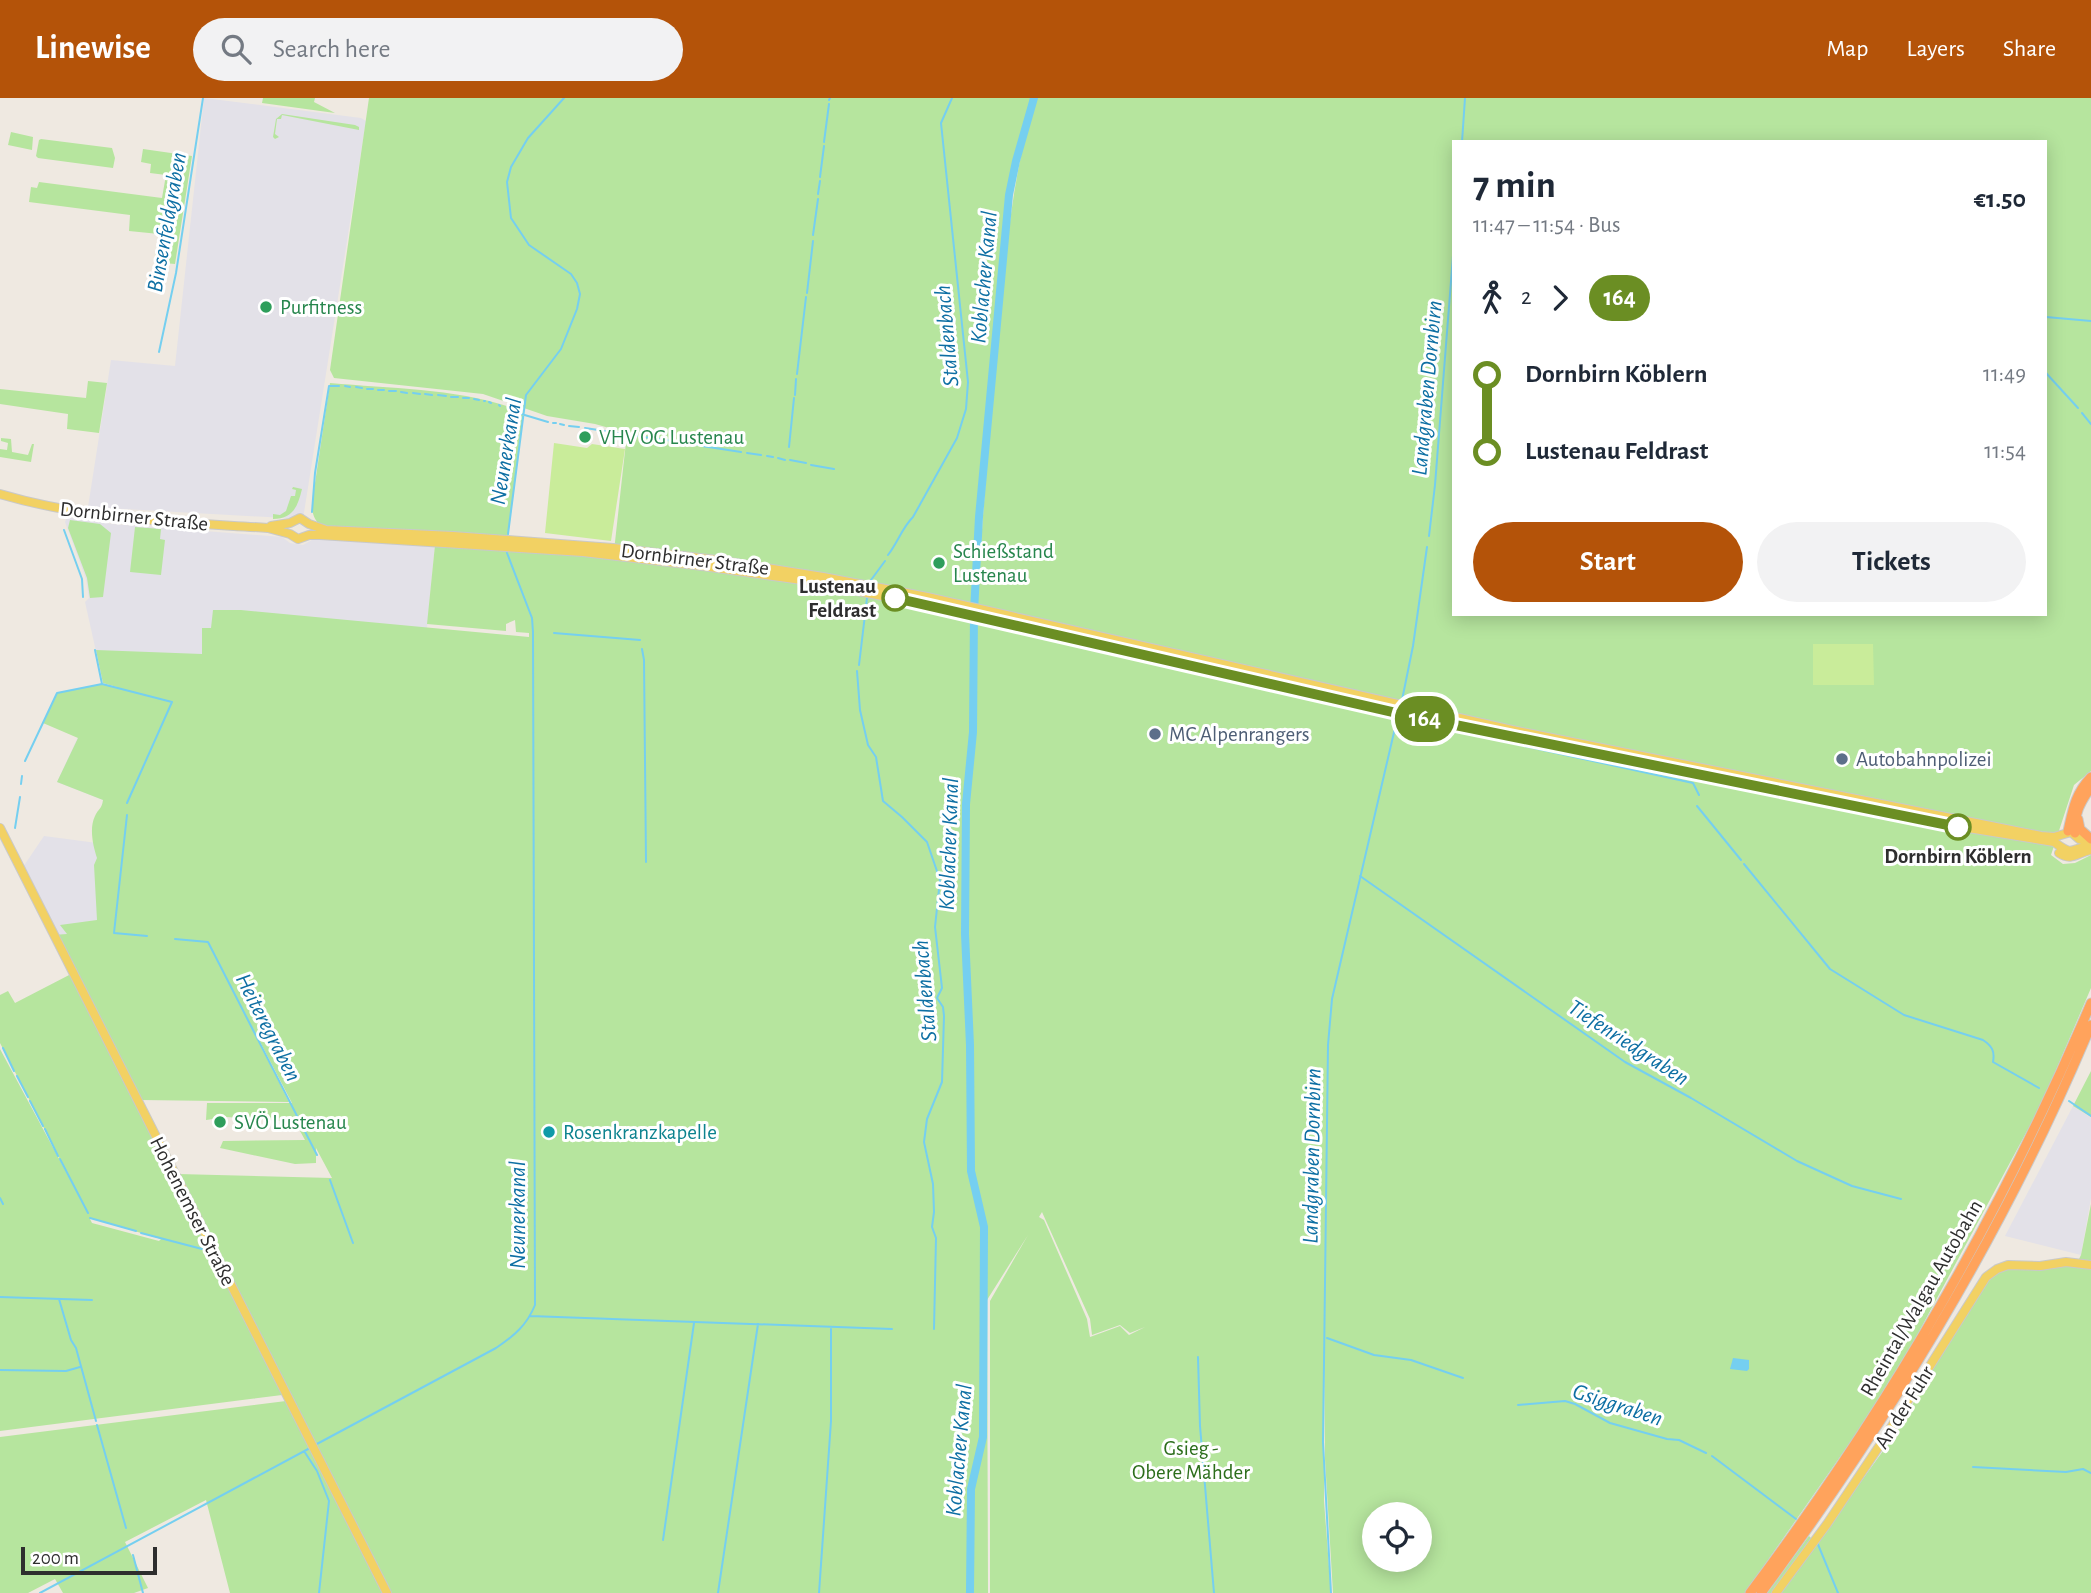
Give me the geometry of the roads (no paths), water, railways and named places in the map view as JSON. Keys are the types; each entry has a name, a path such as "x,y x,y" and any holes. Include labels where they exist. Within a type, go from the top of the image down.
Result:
{"highway":[{"path":"2072,837 2074,810 2082,786 2091,777"},
{"path":"2074,810 2091,786"},
{"path":"2074,810 2080,829 2091,844"},
{"name":"Rheintal/Walgau Autobahn","path":"1985,1235 2091,1003"},
{"name":"Rheintal/Walgau Autobahn","path":"1761,1593 1907,1379 2030,1157 2091,1025"},
{"name":"Rheintal/Walgau Autobahn","path":"1750,1593 1831,1488"}],"main road":[{"name":"Dornbirner Straße","path":"1,494 43,506 96,516 268,528 301,540 309,535 542,549 682,563 811,582 962,609"},
{"name":"Dornbirner Straße","path":"268,528 300,518 327,530 564,544 717,560 822,577 1718,780 2035,837"},
{"path":"290,523 290,534"},
{"path":"309,524 309,535"},
{"path":"2035,837 2059,830 2074,810"},
{"name":"Hohenemser Straße","path":"0,828 387,1593"},
{"path":"2035,837 2072,837 2091,844"},
{"path":"2035,837 2067,858 2091,844"},
{"path":"2035,837 2054,842 2069,852 2072,837"},
{"path":"2060,847 2059,841 2072,837"},
{"name":"An der Fuhr","path":"1776,1593 1848,1493 1986,1277 2002,1266 2078,1262 2091,1265"}],"water":[{"path":"1733,1358 1749,1360 1749,1369 1730,1369"}],"waterway":[{"name":"Binsenfeldgraben","path":"159,352 176,273 203,98"},
{"name":"Neunerkanal","path":"508,534 526,395 561,349 580,294 571,274 529,245 511,218 507,182 511,167 528,138 564,98"},
{"name":"Staldenbach","path":"888,555 913,517 957,438 966,409 968,382 941,123 952,98"},
{"name":"Koblacher Kanal","path":"970,1593 971,1489 983,1437 984,1227 971,1171 970,1045 965,934 966,804 973,732 974,612 979,517 1009,195 1034,98"},
{"name":"Landgraben Dornbirn","path":"1462,140 1465,98"},
{"path":"824,142 829,104"},
{"path":"820,177 824,146"},
{"path":"818,194 820,181"},
{"path":"813,235 818,199"},
{"path":"807,293 813,241"},
{"name":"Landgraben Dornbirn","path":"1429,536 1452,268"},
{"path":"797,374 806,297"},
{"path":"2047,317 2091,321"},
{"path":"2047,374 2078,408"},
{"path":"795,395 796,379"},
{"path":"312,512 315,473 329,386 339,386"},
{"path":"345,386 350,387"},
{"path":"356,387 362,388"},
{"path":"367,389 373,389"},
{"path":"378,390 384,390"},
{"path":"389,391 396,391"},
{"path":"401,392 407,393"},
{"path":"413,393 420,394"},
{"path":"425,394 432,395"},
{"path":"438,395 446,396"},
{"path":"451,397 458,397"},
{"path":"463,398 469,398"},
{"path":"789,447 794,398"},
{"path":"474,399 479,400"},
{"path":"518,413 548,422"},
{"path":"2082,413 2091,424"},
{"path":"560,424 564,425"},
{"path":"569,426 579,427"},
{"path":"585,428 605,431"},
{"path":"615,433 637,436"},
{"path":"643,437 674,441"},
{"path":"679,442 687,443"},
{"path":"692,444 697,445"},
{"path":"702,446 741,452"},
{"path":"747,453 761,455"},
{"path":"767,456 773,457"},
{"path":"778,458 785,460"},
{"path":"790,460 806,463"},
{"path":"811,465 834,469"},
{"name":"Heiteregraben","path":"64,530 82,579 83,597"},
{"name":"Landgraben Dornbirn","path":"1402,700 1413,646 1427,547"},
{"name":"Neunerkanal","path":"315,1445 496,1348 519,1330 535,1305 533,632 532,618 507,553"},
{"name":"Staldenbach","path":"871,580 885,561"},
{"name":"Staldenbach","path":"859,665 867,598"},
{"path":"554,633 640,640"},
{"path":"642,649 646,862"},
{"name":"Heiteregraben","path":"95,650 102,684 172,702 127,803"},
{"name":"Staldenbach","path":"857,671 860,710 868,745 876,757 883,801 927,842 940,880 935,927 942,988 937,998 943,1007 944,1016 942,1082 927,1119 924,1142 933,1184 932,1227 936,1238 934,1329"},
{"path":"25,761 57,693 102,684"},
{"path":"1397,718 1693,783 1699,795"},
{"name":"Landgraben Dornbirn","path":"1331,1593 1323,1442 1328,1045 1332,999 1395,728"},
{"path":"21,784 22,776"},
{"path":"15,828 20,797"},
{"path":"1697,806 1741,860"},
{"name":"Heiteregraben","path":"127,815 114,933 147,936"},
{"path":"1744,864 1830,969 1904,1015 1983,1040 1992,1049 1993,1062 2039,1088"},
{"name":"Tiefenriedgraben","path":"1360,876 1625,1062 1797,1161 1852,1186 1901,1199"},
{"name":"Heiteregraben","path":"175,939 208,942 317,1155"},
{"path":"3,1048 14,1071"},
{"path":"17,1076 28,1097"},
{"path":"30,1101 43,1126"},
{"path":"2069,1101 2091,1116"},
{"path":"45,1129 58,1156"},
{"path":"60,1159 88,1213"},
{"name":"Heiteregraben","path":"330,1180 353,1243"},
{"path":"0,1198 3,1204"},
{"path":"90,1218 136,1231"},
{"path":"141,1233 202,1249"},
{"path":"0,1297 92,1300"},
{"path":"59,1299 96,1421"},
{"path":"530,1316 892,1329"},
{"path":"663,1540 694,1323"},
{"path":"718,1593 758,1324"},
{"path":"819,1593 831,1421 831,1329"},
{"name":"Gsiggraben","path":"1327,1338 1374,1355 1411,1360 1463,1378"},
{"path":"1198,1357 1200,1426 1214,1593"},
{"path":"0,1370 66,1371 80,1367"},
{"name":"Gsiggraben","path":"1518,1405 1565,1401 1610,1423 1679,1440 1706,1453"},
{"path":"97,1425 126,1528"},
{"name":"Neunerkanal","path":"40,1593 310,1448"},
{"path":"304,1451 317,1471 329,1501 319,1593"},
{"name":"Gsiggraben","path":"1712,1456 1796,1519"},
{"path":"1973,1467 2066,1472 2083,1469 2091,1473"},
{"name":"Gsiggraben","path":"1817,1542 1838,1593"},
{"path":"133,1555 143,1593"}],"place":[{"name":"Purfitness","path":"266,307"},
{"name":"VHV OG Lustenau","path":"585,437"},
{"name":"Schießstand Lustenau","path":"939,563"},
{"name":"Lustenau Feldrast","path":"895,598"},
{"name":"MC Alpenrangers","path":"1155,734"},
{"name":"Autobahnpolizei","path":"1842,759"},
{"name":"Dornbirn Köblern","path":"1958,827"},
{"name":"SVÖ Lustenau","path":"220,1122"},
{"name":"Rosenkranzkapelle","path":"549,1132"}],"park label":[{"name":"Gsieg - Obere Mähder","path":"1191,1460"}]}
